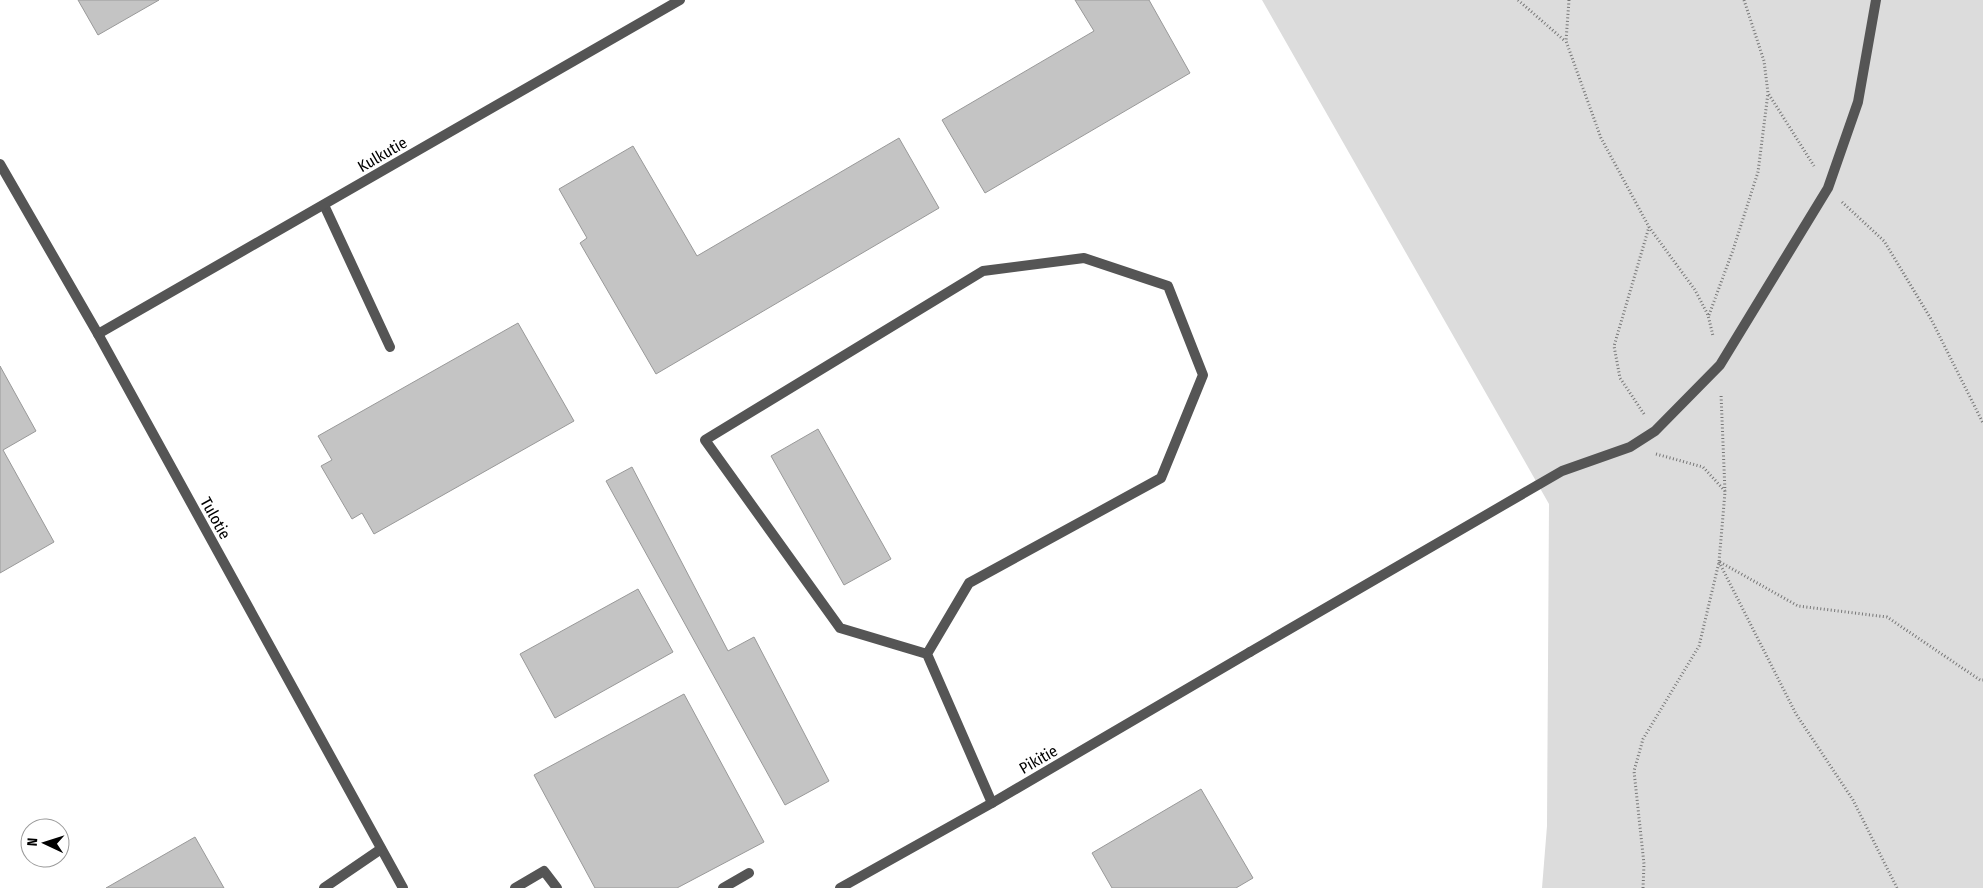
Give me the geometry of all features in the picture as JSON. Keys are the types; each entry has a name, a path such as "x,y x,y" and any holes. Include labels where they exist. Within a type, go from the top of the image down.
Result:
{"street":[{"name":"Kulkutie","path":"98,334 680,0"},
{"name":"Pikitie","path":"840,888 992,804 1562,471 1630,447 1655,431 1720,365 1765,288 1828,188 1858,102 1876,0"},
{"name":"Tulotie","path":"0,164 98,334 403,888"},
{"path":"324,205 390,347"},
{"path":"927,654 969,583 1162,478 1203,375 1168,286 1084,258 983,271 706,440 840,628 927,654 992,804"},
{"path":"324,888 381,849"},
{"path":"514,888 544,871 557,888"},
{"path":"723,888 749,874"}],"path":[{"path":"1518,0 1566,41"},
{"path":"1569,0 1566,41 1601,138 1649,227 1695,290 1708,315 1720,365 1725,492 1719,562 1699,646 1642,739 1634,771 1644,864 1643,888"},
{"path":"1708,315 1733,250 1758,172 1768,93 1764,61 1744,0"},
{"path":"1768,93 1828,188 1884,241 1932,319 1983,423"},
{"path":"1649,227 1614,346 1620,378 1655,431"},
{"path":"1630,447 1703,467 1725,492"},
{"path":"1719,562 1798,606 1887,618 1980,680 1983,680"},
{"path":"1719,562 1796,714 1853,800 1897,888"}],"shaded area":[{"path":"1262,0 1983,0 1983,888 1542,888 1547,826 1549,504"}],"building":[{"path":"78,0 159,0 98,35"},
{"path":"1075,0 1149,0 1190,73 985,193 942,120 1094,31"},
{"path":"899,138 939,208 656,374 580,243 587,238 559,189 633,146 697,256"},
{"path":"518,323 574,421 374,534 362,513 352,519 321,466 332,460 318,436"},
{"path":"0,366 36,431 3,450 54,542 0,573"},
{"path":"818,429 891,559 844,585 771,456"},
{"path":"632,467 728,651 754,637 829,781 785,805 606,481"},
{"path":"638,589 673,652 555,718 520,654"},
{"path":"684,694 764,842 677,888 595,888 534,775"},
{"path":"1201,789 1253,878 1236,888 1112,888 1092,853"},
{"path":"195,837 224,888 106,888"}]}
